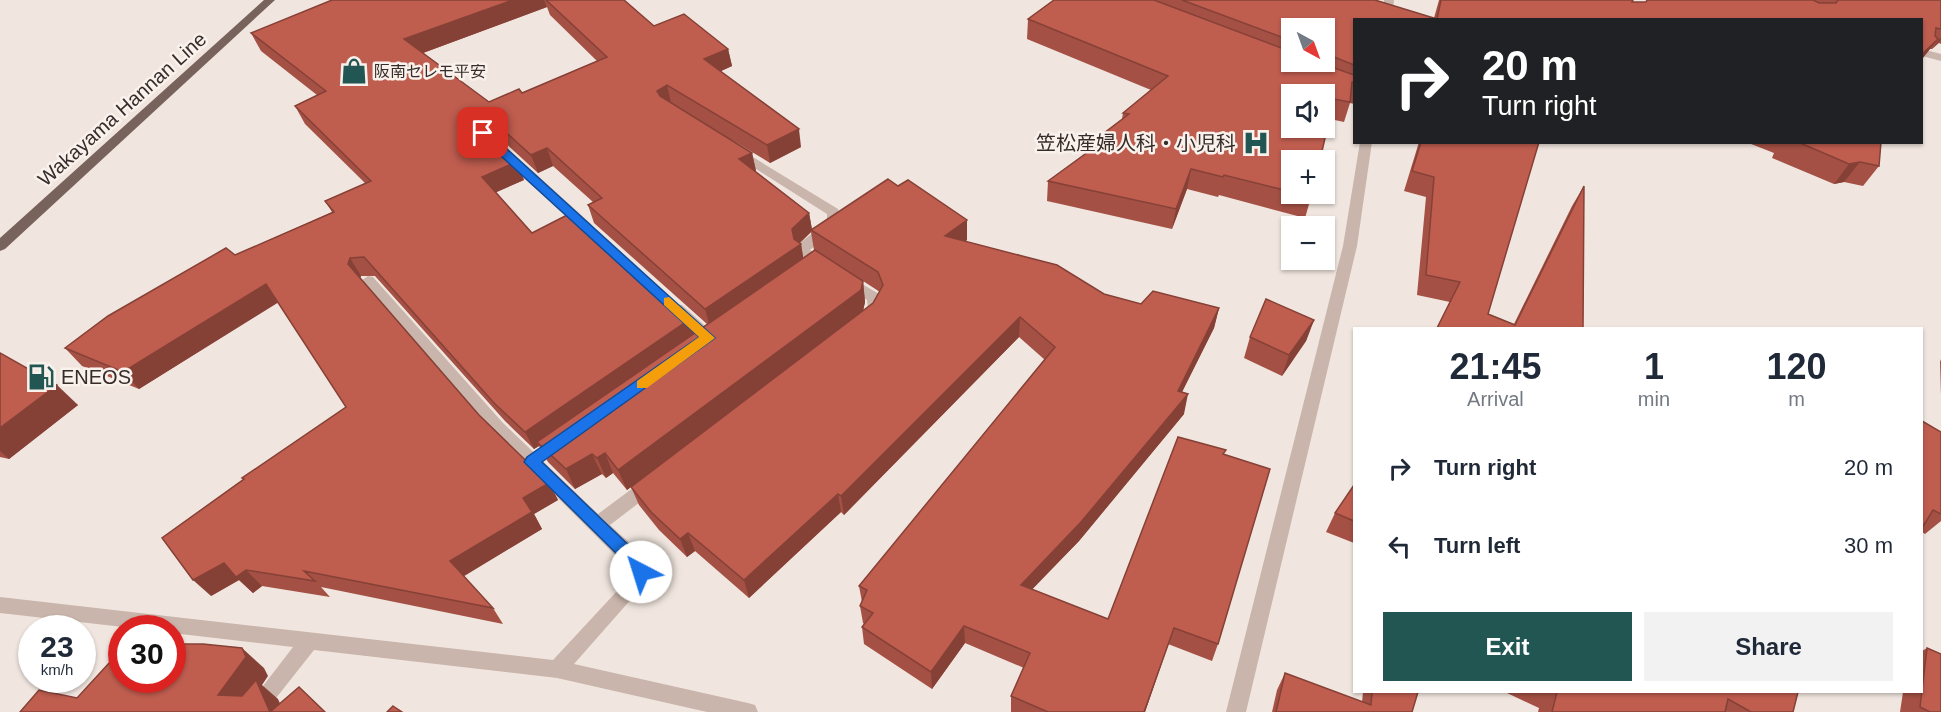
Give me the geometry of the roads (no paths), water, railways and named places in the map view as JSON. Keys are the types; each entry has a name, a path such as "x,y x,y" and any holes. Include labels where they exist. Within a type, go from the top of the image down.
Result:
{"main road":[{"name":"Wakayama Hannan Line","path":"0,246 270,0"}],"street":[{"path":"1386,18 1389,0"},
{"path":"1923,52 1941,58"},
{"path":"492,141 596,236"},
{"path":"1236,712 1350,246 1366,144"},
{"path":"729,146 833,212 834,223 804,247 802,252 812,265 874,298 875,312 858,326"},
{"path":"368,281 497,427 536,458 597,525 636,562 641,572 639,580 556,669"},
{"path":"665,298 708,338"},
{"path":"597,525 663,475"},
{"path":"0,605 556,669 748,712"},
{"path":"254,712 310,640"}],"place":[{"name":"阪南セレモ平安","path":"354,71"},
{"name":"笠松産婦人科・小児科","path":"1256,143"},
{"name":"ENEOS","path":"41,377"}]}
